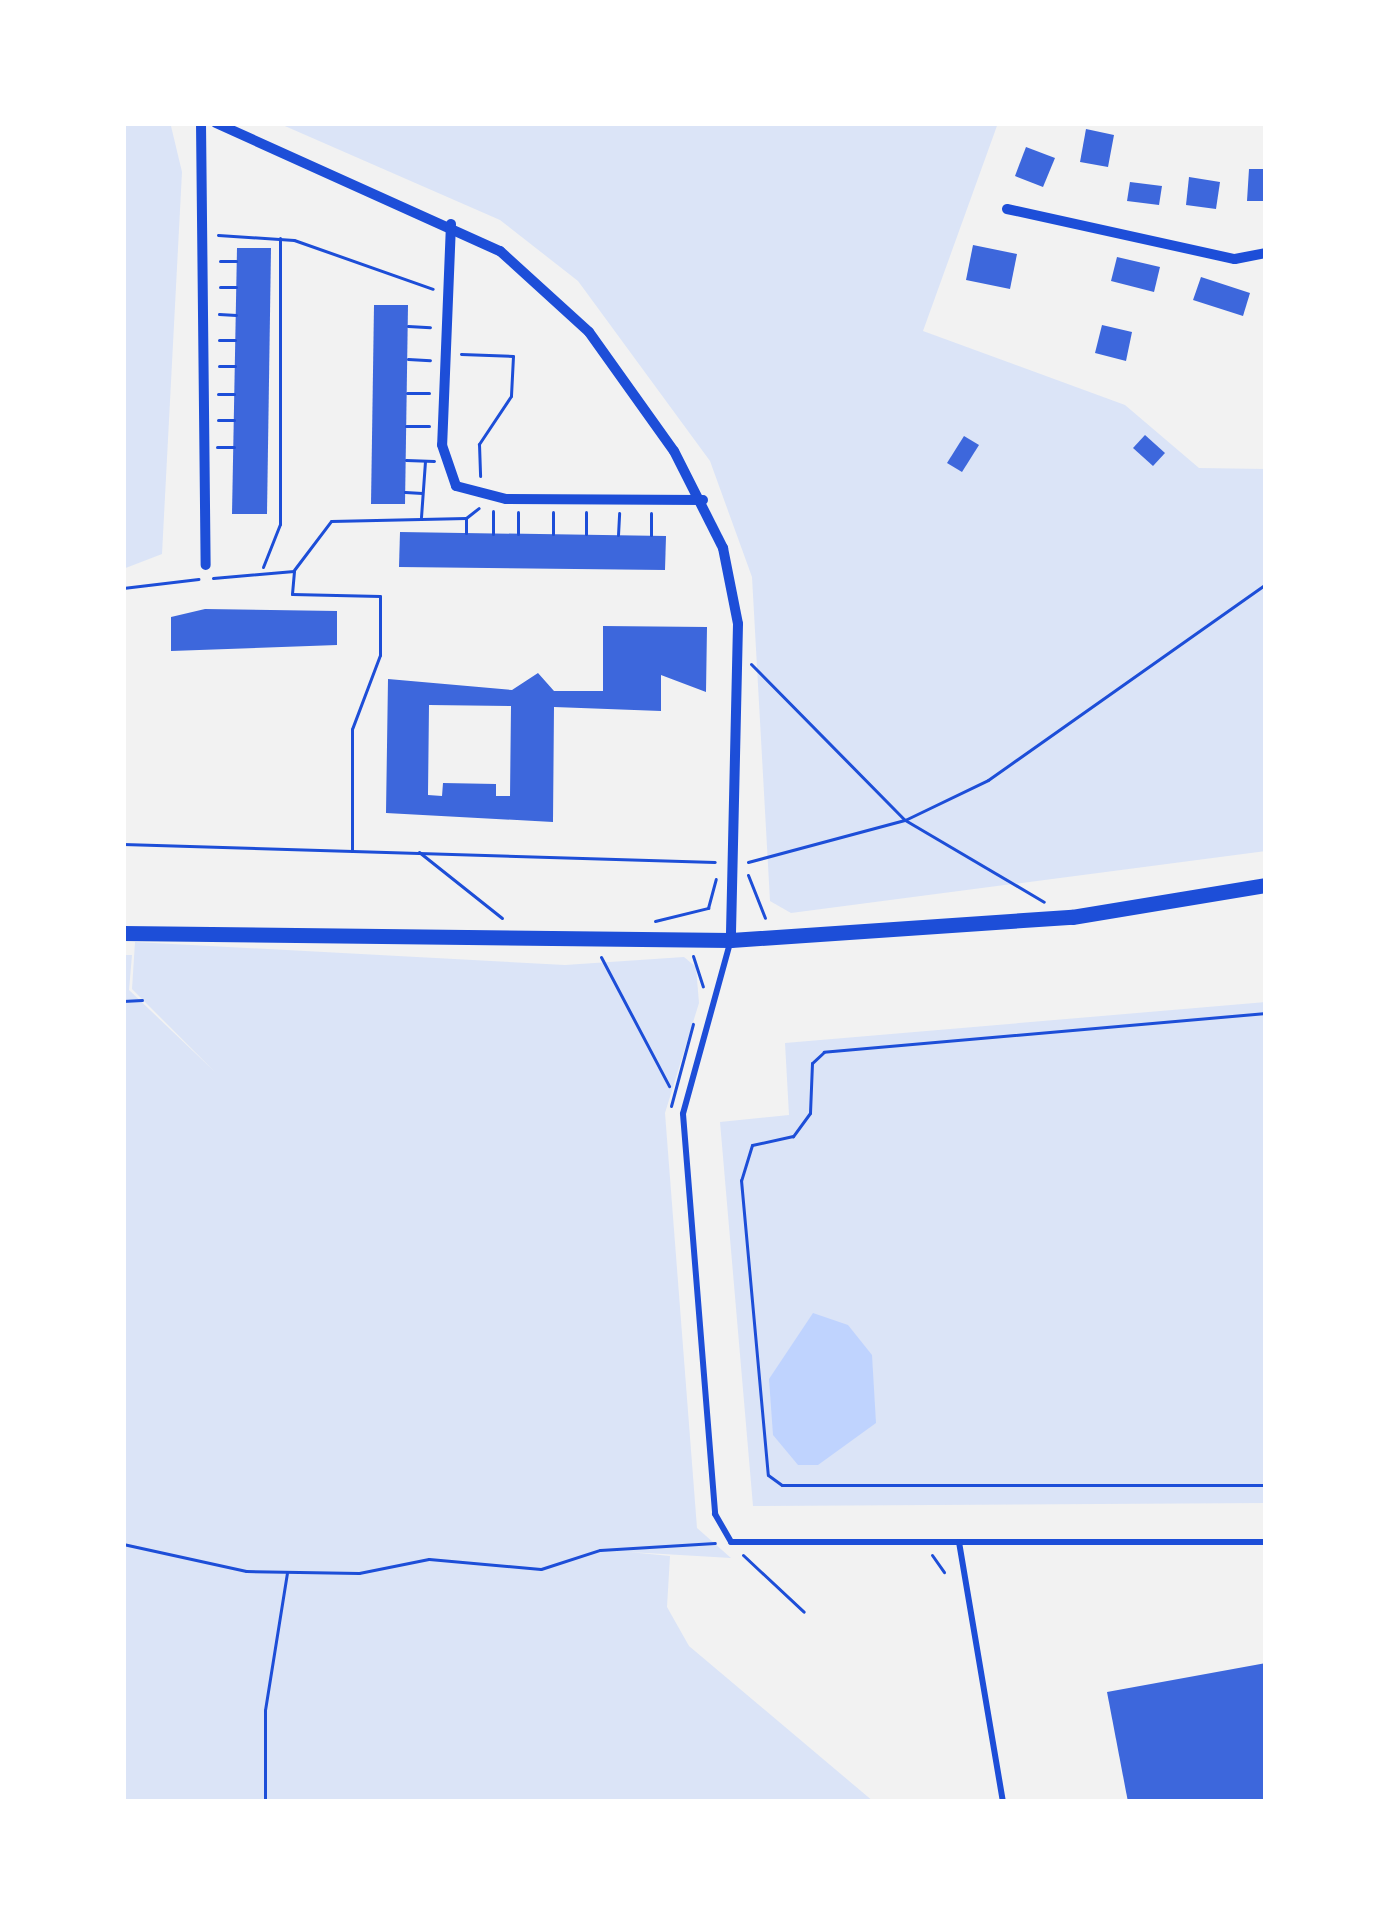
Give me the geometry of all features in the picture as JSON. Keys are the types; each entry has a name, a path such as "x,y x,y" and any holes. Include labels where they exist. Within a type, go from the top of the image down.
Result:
{"main road":[{"path":"123,933 730,940 1072,917 1266,886"}],"street":[{"path":"201,123 206,565"},
{"path":"216,123 451,224 533,275 590,332 703,500 739,652 740,862 730,940"},
{"path":"1007,209 1235,259 1266,254"},
{"path":"451,224 442,461 456,486 488,498 703,500"}],"lane":[{"path":"730,940 683,1114 715,1514 733,1547 1266,1542"},
{"path":"959,1542 1003,1802"}],"path":[{"path":"200,234 280,238 447,290"},
{"path":"263,569 280,500 280,238"},
{"path":"271,259 280,259"},
{"path":"270,288 280,288"},
{"path":"270,314 280,315"},
{"path":"408,326 445,327"},
{"path":"269,342 280,342"},
{"path":"408,359 513,356 506,413 479,444 493,534"},
{"path":"269,367 280,367"},
{"path":"407,392 444,393"},
{"path":"268,393 280,394"},
{"path":"268,422 280,422"},
{"path":"406,426 443,426"},
{"path":"268,451 280,450"},
{"path":"406,460 442,461"},
{"path":"422,519 425,461"},
{"path":"267,475 280,475"},
{"path":"405,493 422,493"},
{"path":"352,853 352,729 380,655 380,596 292,594 294,571 331,521 466,518 488,498"},
{"path":"518,499 518,534"},
{"path":"553,499 553,534"},
{"path":"267,500 280,500"},
{"path":"586,500 586,534"},
{"path":"618,535 619,500"},
{"path":"651,500 651,536"},
{"path":"466,518 466,533"},
{"path":"413,532 414,519"},
{"path":"440,519 440,533"},
{"path":"123,589 263,569 294,571"},
{"path":"123,844 740,862 905,820 988,780 1266,584"},
{"path":"739,652 905,820 1052,907 1030,908"},
{"path":"418,851 502,918"},
{"path":"647,921 708,908 718,862"},
{"path":"740,862 755,914 779,925"},
{"path":"671,1112 670,1088 703,993 701,966 682,951"},
{"path":"601,956 670,1088"},
{"path":"123,1001 142,1000"},
{"path":"1266,1013 824,1052 812,1063 810,1113 793,1136 752,1145 741,1180 768,1475 782,1485 1266,1485"},
{"path":"707,1528 720,1542"},
{"path":"123,1544 287,1570 359,1573 429,1559 541,1569 600,1550 720,1542 758,1556"},
{"path":"733,1547 804,1612"},
{"path":"911,1554 936,1557 944,1572"},
{"path":"265,1802 265,1710 287,1570"}],"shaded area":[{"path":"123,123 171,126 182,172 162,554 123,569"},
{"path":"278,123 998,123 923,331 1125,405 1199,468 1266,469 1266,851 791,913 770,901 752,577 710,461 578,281 500,220"},
{"path":"135,942 565,965 684,957 696,967 699,1003 665,1113 697,1528 731,1558 629,1552 670,1556 667,1607 689,1646 874,1802 123,1802 123,955 132,955 129,990 215,1072 132,989"},
{"path":"1266,1002 1266,1503 753,1506 720,1122 789,1115 785,1043"}],"water":[{"path":"813,1313 848,1325 872,1355 876,1423 818,1465 798,1465 773,1435 769,1379"}],"building":[{"path":"1086,129 1114,135 1108,167 1080,162"},
{"path":"1026,147 1055,158 1043,187 1015,176"},
{"path":"1249,169 1266,169 1266,201 1247,201"},
{"path":"1189,177 1220,182 1216,209 1186,205"},
{"path":"1130,182 1162,186 1159,205 1127,201"},
{"path":"973,245 1017,254 1010,289 966,280"},
{"path":"237,248 271,248 267,514 232,514"},
{"path":"1117,257 1160,267 1154,292 1111,281"},
{"path":"1201,277 1250,293 1243,316 1193,300"},
{"path":"374,305 408,305 405,504 371,504"},
{"path":"1102,325 1132,332 1126,361 1095,353"},
{"path":"1145,435 1165,453 1153,466 1133,448"},
{"path":"964,436 979,445 962,472 947,463"},
{"path":"400,532 666,536 665,570 399,567"},
{"path":"205,609 337,611 337,645 171,651 171,617"},
{"path":"603,626 707,627 706,692 661,675 661,711 554,707 553,822 386,813 388,679 512,690 538,673 554,691 603,691","holes":["429,705 511,706 510,796 496,796 496,784 443,783 442,796 428,795"]},
{"path":"1266,1663 1266,1802 1128,1802 1107,1692"}]}
